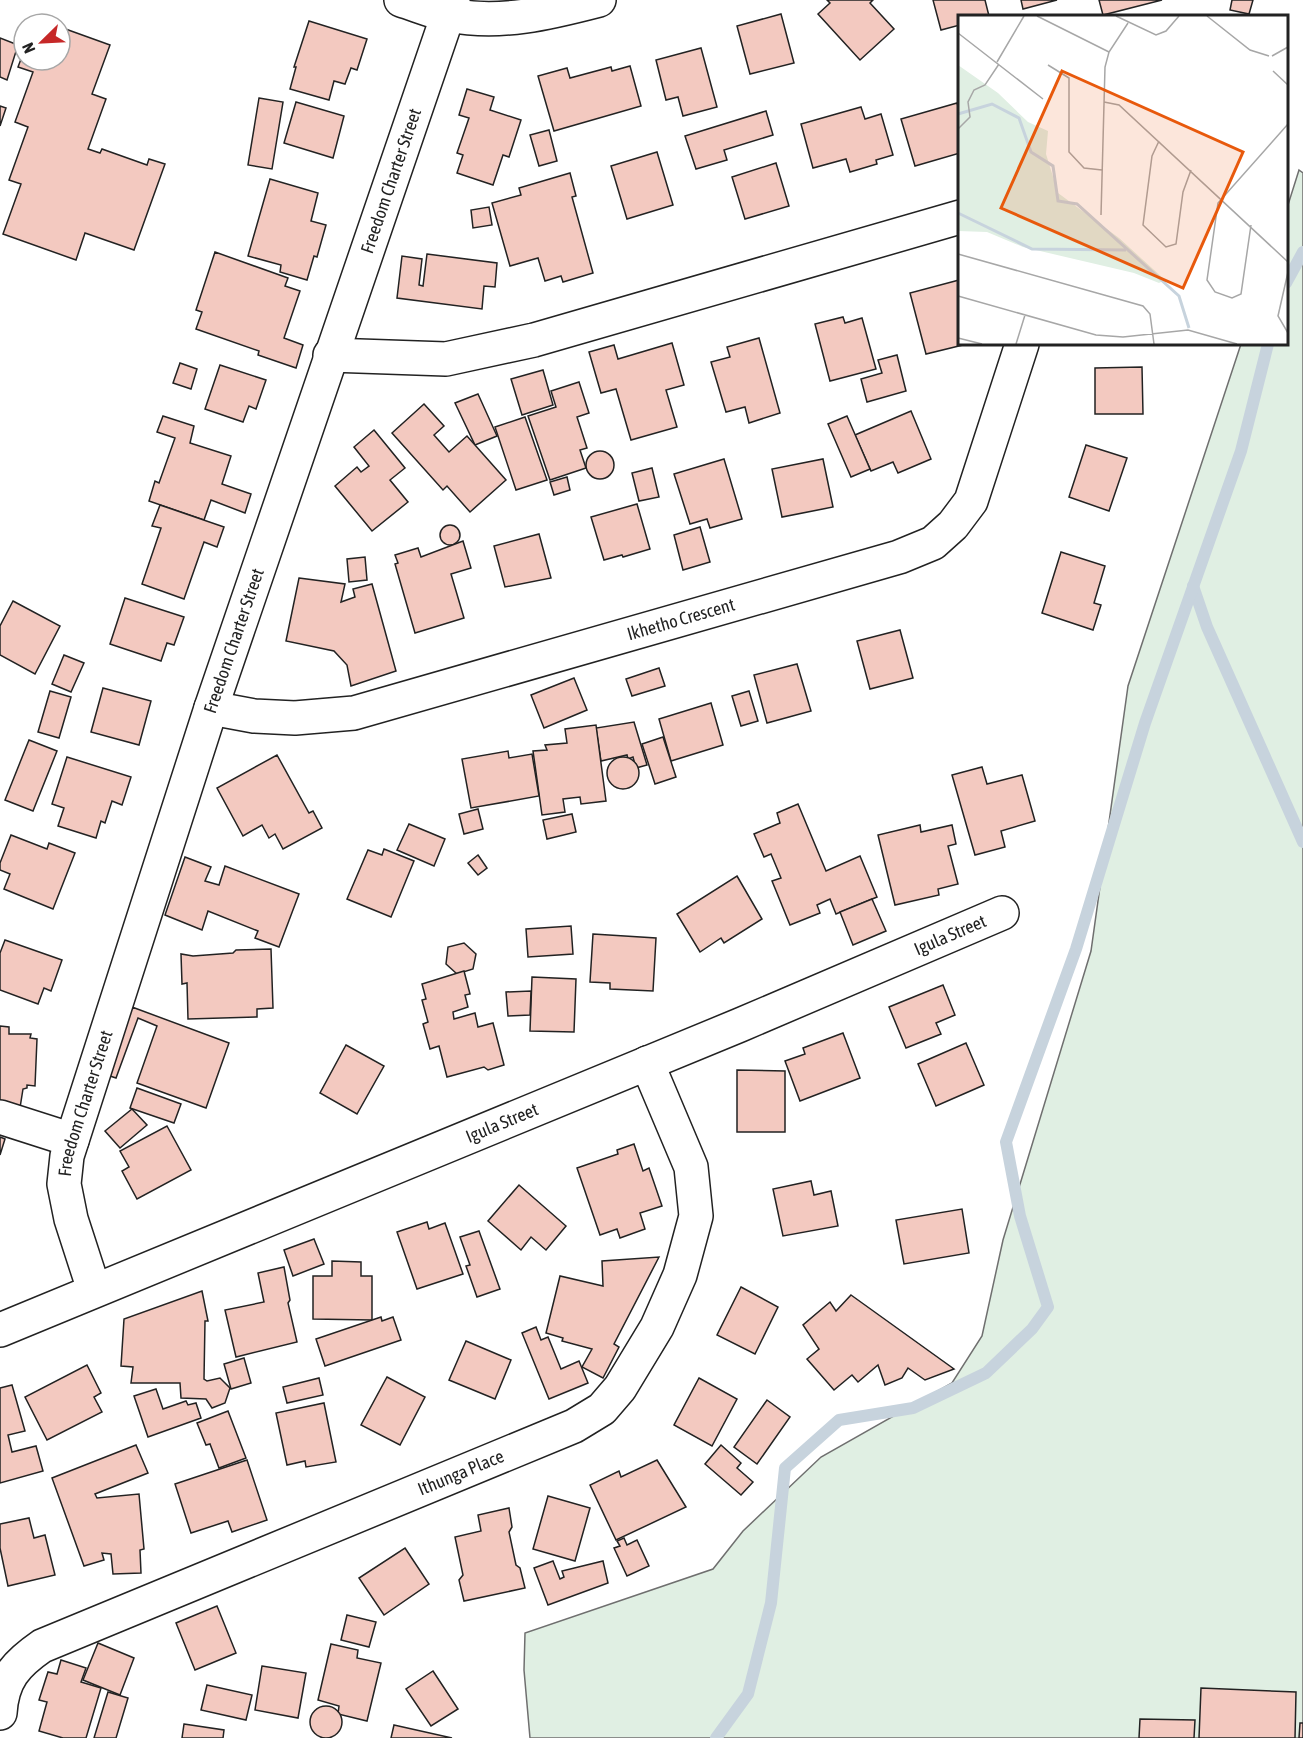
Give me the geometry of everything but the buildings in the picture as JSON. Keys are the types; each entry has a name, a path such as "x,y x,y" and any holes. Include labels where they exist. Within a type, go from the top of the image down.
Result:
{"street":[{"path":"401,0 450,8 494,21 554,12 599,0"},
{"name":"Freedom Charter Street","path":"94,1290 71,1219 64,1184 67,1156 212,708 330,355 450,8"},
{"path":"330,355 446,359 534,340 958,218"},
{"name":"Ikhetho Crescent","path":"212,708 254,716 295,718 354,713 899,557 933,543 953,525 971,501 1022,345"},
{"name":"Igula Street","path":"0,1330 647,1063 1002,913"},
{"name":"Ithunga Place","path":"0,1713 1,1698 8,1677 23,1659 42,1646 574,1426 602,1409 620,1388 657,1327 680,1275 696,1216 691,1167 647,1063"},
{"path":"0,1117 72,1140"}],"green space":[{"path":"1299,170 1303,173 1303,1738 530,1738 524,1670 525,1633 713,1569 743,1531 821,1457 952,1383 982,1336 1003,1240 1091,951 1128,686 1241,345 1288,345 1288,205"}],"waterway":[{"path":"1288,279 1303,252"},
{"path":"716,1738 748,1694 771,1603 785,1468 839,1420 913,1408 986,1373 1032,1329 1048,1307 1020,1216 1006,1142 1076,949 1145,723 1241,451 1268,345"},
{"path":"1193,586 1207,627 1303,842"}]}
